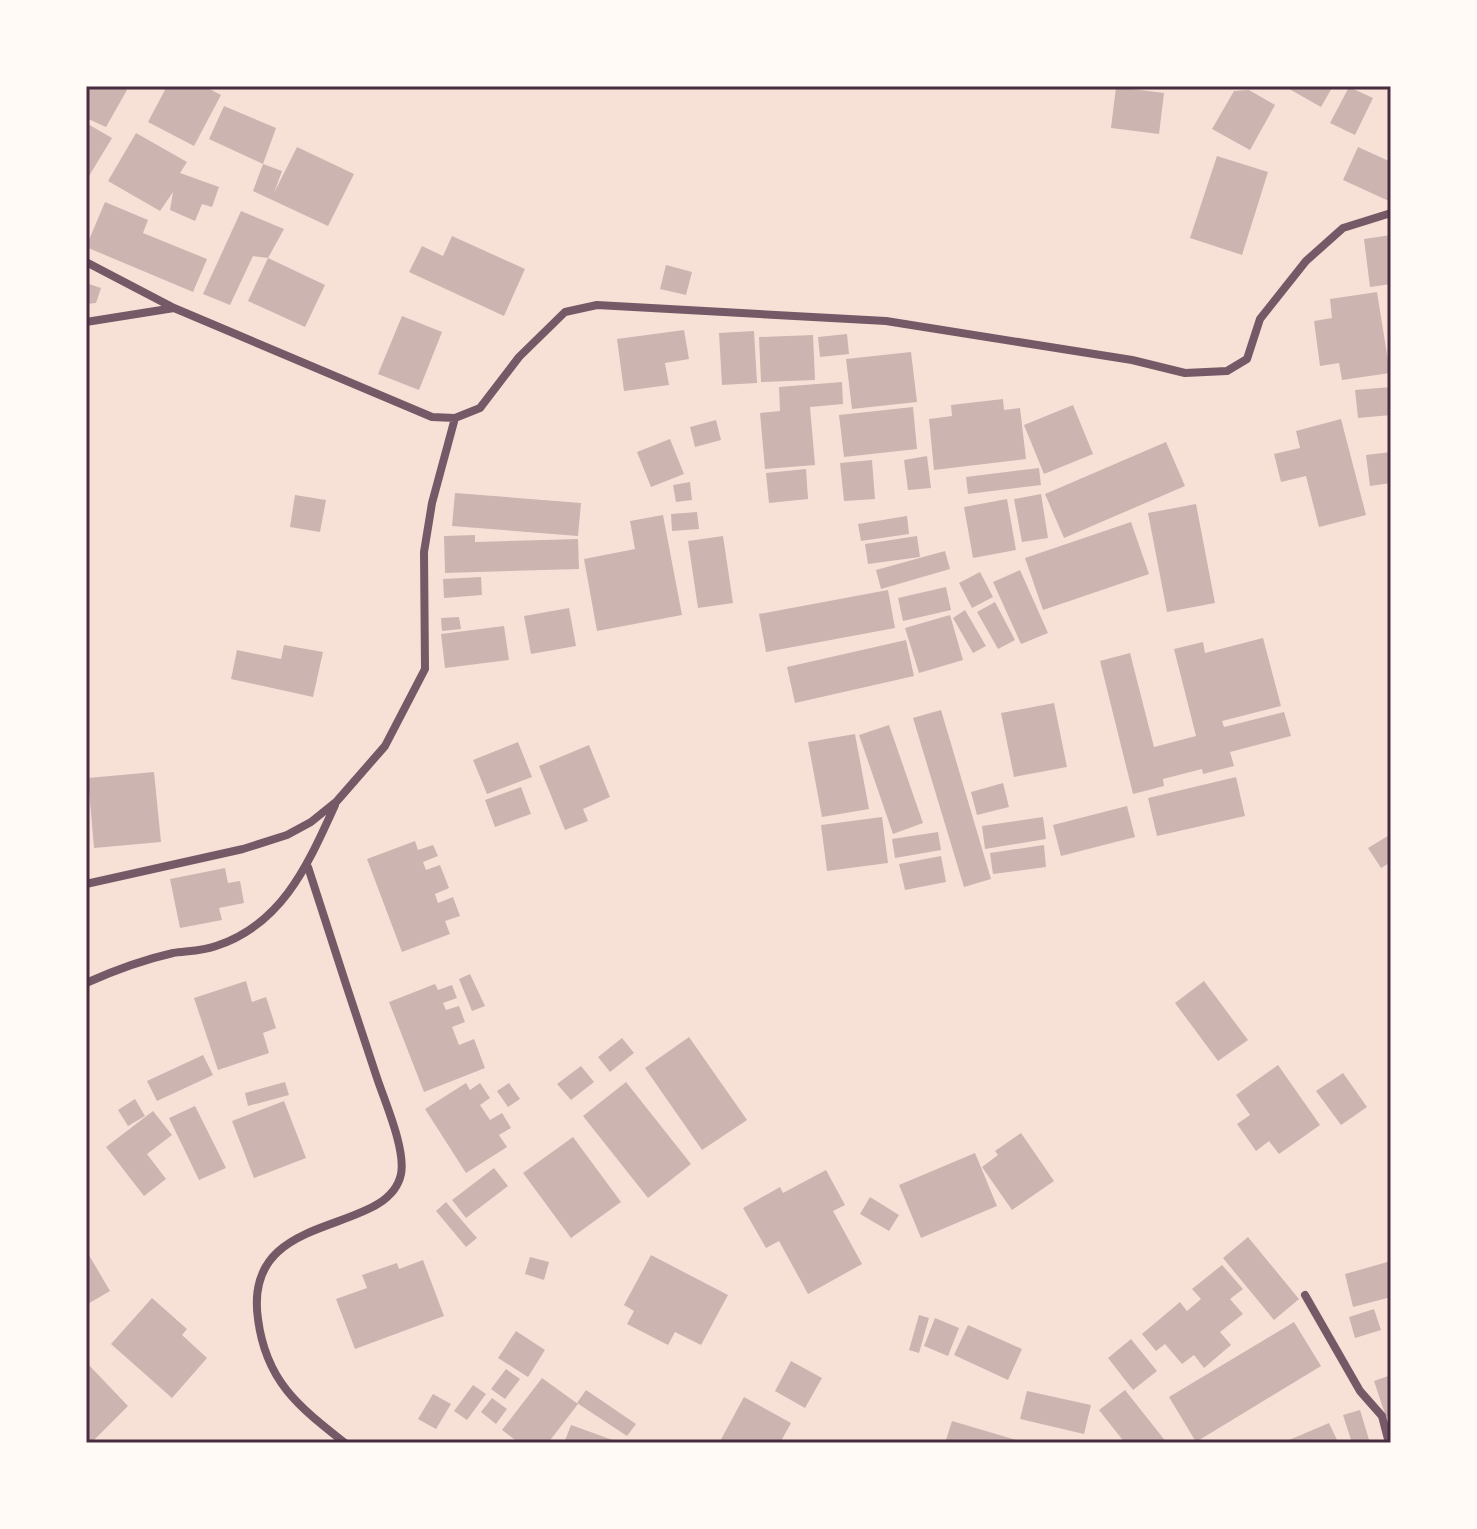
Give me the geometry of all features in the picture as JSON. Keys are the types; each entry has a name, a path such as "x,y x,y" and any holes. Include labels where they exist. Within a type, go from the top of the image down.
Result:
{"street":[{"path":"86,262 174,308 432,417 455,418 480,408 519,357 565,312 597,305 886,321 1132,360 1185,373 1227,371 1247,359 1260,319 1306,261 1343,228 1391,213"},
{"path":"86,322 174,308"},
{"path":"86,884 243,849 311,822 337,801 385,746 425,669 424,552 432,503 455,418"},
{"path":"86,983 127,965 215,947 251,930 285,899 308,867 337,801"},
{"path":"308,867 385,1102 402,1159 401,1173 391,1195 376,1207 327,1222 274,1256 259,1281 257,1313 262,1350 278,1382 309,1415 345,1443"},
{"path":"1305,1295 1360,1391 1382,1416 1389,1443"}],"building":[{"path":"86,86 121,86 127,90 106,127 86,118"},
{"path":"167,86 204,86 221,95 194,146 148,122"},
{"path":"1284,86 1333,86 1321,107"},
{"path":"1116,87 1164,93 1159,134 1111,128"},
{"path":"1349,87 1373,98 1355,135 1330,123"},
{"path":"1249,90 1275,105 1250,150 1212,129 1234,91"},
{"path":"224,106 276,128 263,164 209,139"},
{"path":"86,123 112,138 86,181"},
{"path":"136,133 187,162 180,173 219,187 212,207 202,204 195,221 170,210 173,192 160,211 108,181"},
{"path":"297,147 354,174 328,226 253,191 263,164 282,171 274,193"},
{"path":"1358,147 1391,162 1391,202 1343,180"},
{"path":"1217,156 1268,172 1242,255 1190,238"},
{"path":"105,202 148,220 143,233 207,259 193,292 86,247"},
{"path":"241,211 284,229 268,258 253,256 230,305 203,294"},
{"path":"1391,235 1391,284 1370,287 1364,239"},
{"path":"452,236 525,269 504,316 409,272 422,246 443,256"},
{"path":"268,258 325,285 305,327 248,301"},
{"path":"666,265 692,272 686,295 660,289"},
{"path":"86,283 101,288 96,303 86,304"},
{"path":"1377,292 1390,373 1342,380 1339,363 1320,366 1314,321 1332,318 1330,299"},
{"path":"402,316 442,332 419,390 378,374"},
{"path":"684,330 689,359 665,363 669,385 624,391 617,339"},
{"path":"754,331 757,383 722,385 719,333"},
{"path":"847,334 849,354 820,357 818,337"},
{"path":"813,335 815,380 761,382 759,337"},
{"path":"911,352 917,402 852,409 846,359"},
{"path":"842,382 843,404 810,407 815,465 765,469 760,413 780,411 779,387"},
{"path":"1391,387 1391,415 1358,418 1355,390"},
{"path":"1003,399 1004,410 1020,408 1026,459 934,470 929,419 952,416 951,405"},
{"path":"1073,405 1093,454 1044,474 1024,425"},
{"path":"913,407 917,449 844,457 839,415"},
{"path":"1341,419 1366,515 1319,527 1306,476 1281,482 1274,454 1300,448 1296,431"},
{"path":"716,420 721,440 695,447 690,427"},
{"path":"670,439 684,474 651,487 637,452"},
{"path":"1166,442 1185,486 1064,538 1045,494"},
{"path":"1391,452 1391,483 1370,486 1366,455"},
{"path":"927,456 931,488 908,490 904,460"},
{"path":"872,460 875,499 844,501 840,463"},
{"path":"1039,468 1041,485 968,494 966,477"},
{"path":"806,469 808,499 769,503 766,473"},
{"path":"690,482 692,500 676,502 673,485"},
{"path":"455,493 581,503 578,536 452,526"},
{"path":"1041,494 1048,538 1022,542 1014,499"},
{"path":"295,495 326,500 320,532 290,527"},
{"path":"1007,499 1016,550 973,558 964,507"},
{"path":"1196,504 1215,603 1167,612 1148,513"},
{"path":"697,512 699,529 672,531 671,514"},
{"path":"663,515 682,615 597,631 584,559 635,549 630,521"},
{"path":"907,516 909,534 861,541 858,524"},
{"path":"1131,522 1149,574 1043,610 1025,558"},
{"path":"475,535 475,542 578,539 579,569 445,573 444,536"},
{"path":"723,536 733,603 698,608 688,541"},
{"path":"917,536 920,557 868,564 865,544"},
{"path":"945,551 950,569 881,589 876,570"},
{"path":"1020,570 1048,633 1021,644 993,582"},
{"path":"980,572 993,597 972,608 959,583"},
{"path":"481,577 482,595 444,598 443,579"},
{"path":"946,587 951,610 903,621 898,598"},
{"path":"888,590 895,628 766,652 759,614"},
{"path":"995,602 1015,640 998,649 977,612"},
{"path":"569,608 576,646 531,654 524,616"},
{"path":"965,610 986,646 973,653 953,618"},
{"path":"950,615 963,660 919,673 905,628"},
{"path":"459,617 461,629 442,631 441,618"},
{"path":"504,626 509,660 445,668 441,634"},
{"path":"1263,638 1281,706 1222,721 1224,727 1284,712 1291,736 1230,752 1234,766 1203,774 1202,769 1163,779 1164,786 1133,794 1100,661 1130,653 1154,747 1196,736 1174,649 1203,642 1205,653"},
{"path":"906,640 914,676 795,703 787,667"},
{"path":"284,645 323,652 313,697 231,679 237,650 281,659"},
{"path":"1054,703 1067,767 1014,777 1001,713"},
{"path":"941,710 991,879 964,887 913,718"},
{"path":"889,725 923,823 893,834 859,735"},
{"path":"855,734 869,809 822,817 808,742"},
{"path":"518,742 532,777 487,794 473,760"},
{"path":"589,745 610,797 583,809 588,821 565,830 539,766"},
{"path":"154,772 161,842 94,848 88,778"},
{"path":"1236,777 1245,816 1157,836 1148,798"},
{"path":"1003,783 1009,807 977,815 971,792"},
{"path":"521,787 531,814 495,827 485,800"},
{"path":"1127,806 1135,837 1061,856 1053,825"},
{"path":"882,817 888,863 827,871 821,825"},
{"path":"1043,817 1046,839 985,849 982,826"},
{"path":"938,832 941,850 895,858 892,839"},
{"path":"1391,834 1391,862 1381,868 1368,848"},
{"path":"415,841 418,850 433,845 438,856 423,862 426,870 440,865 449,888 435,894 438,903 453,897 460,916 445,921 450,934 402,952 367,859"},
{"path":"1044,845 1046,867 993,874 990,853"},
{"path":"941,856 946,882 905,890 899,864"},
{"path":"225,868 228,883 240,881 244,903 219,908 222,920 180,928 170,879"},
{"path":"470,974 485,1006 472,1011 459,979"},
{"path":"246,981 252,1002 266,997 276,1028 263,1033 269,1053 218,1070 194,998"},
{"path":"1204,981 1248,1040 1218,1061 1175,1003"},
{"path":"435,984 438,990 452,985 457,998 443,1003 446,1010 459,1006 465,1022 452,1027 459,1045 474,1039 485,1068 424,1092 389,1002"},
{"path":"689,1037 747,1120 702,1150 645,1068"},
{"path":"622,1038 634,1053 610,1072 598,1057"},
{"path":"203,1055 213,1075 157,1101 147,1081"},
{"path":"1278,1065 1320,1125 1279,1154 1269,1141 1256,1151 1237,1124 1250,1115 1236,1095"},
{"path":"581,1066 594,1082 571,1100 557,1084"},
{"path":"1343,1073 1367,1107 1341,1125 1316,1091"},
{"path":"285,1082 289,1095 248,1106 245,1093"},
{"path":"626,1082 691,1164 648,1198 583,1116"},
{"path":"466,1083 470,1090 480,1083 490,1098 480,1105 490,1120 502,1113 511,1128 499,1135 507,1147 466,1173 425,1109"},
{"path":"509,1083 520,1099 508,1107 497,1091"},
{"path":"135,1099 145,1116 128,1126 118,1110"},
{"path":"284,1101 306,1158 254,1178 232,1121"},
{"path":"195,1106 226,1168 199,1180 169,1118"},
{"path":"153,1111 172,1135 147,1154 166,1179 144,1196 106,1147"},
{"path":"1021,1133 1054,1181 1012,1210 982,1167 998,1155 995,1151"},
{"path":"573,1137 621,1202 571,1238 523,1173"},
{"path":"975,1153 997,1206 921,1238 899,1185"},
{"path":"494,1168 508,1186 466,1218 452,1200"},
{"path":"826,1170 845,1205 833,1211 862,1264 808,1294 779,1241 766,1248 743,1208 780,1187 783,1193"},
{"path":"870,1197 899,1215 889,1231 860,1214"},
{"path":"446,1202 477,1238 466,1247 436,1211"},
{"path":"1248,1237 1299,1299 1274,1320 1223,1258"},
{"path":"86,1250 110,1291 86,1305"},
{"path":"651,1255 728,1295 701,1345 675,1332 668,1345 627,1324 634,1311 624,1305"},
{"path":"530,1257 549,1262 544,1280 525,1274"},
{"path":"423,1260 444,1316 355,1349 336,1299 367,1288 362,1275 397,1263 399,1269"},
{"path":"1391,1261 1391,1297 1353,1307 1345,1274"},
{"path":"1222,1265 1243,1289 1230,1299 1243,1314 1220,1332 1231,1345 1204,1368 1194,1355 1182,1364 1165,1344 1156,1351 1142,1334 1180,1302 1187,1311 1201,1299 1192,1289"},
{"path":"152,1298 187,1329 182,1335 207,1358 172,1398 111,1344"},
{"path":"1374,1309 1381,1330 1355,1338 1349,1317"},
{"path":"919,1315 929,1318 919,1353 909,1350"},
{"path":"935,1318 959,1328 948,1356 924,1346"},
{"path":"1294,1322 1321,1366 1196,1442 1169,1397"},
{"path":"968,1325 1022,1349 1008,1380 954,1355"},
{"path":"516,1331 545,1350 528,1377 498,1358"},
{"path":"1131,1339 1157,1371 1133,1390 1108,1358"},
{"path":"791,1361 822,1378 805,1408 775,1391"},
{"path":"86,1362 128,1406 91,1443 86,1438"},
{"path":"506,1369 520,1379 505,1399 491,1389"},
{"path":"1391,1375 1391,1415 1386,1417 1374,1381"},
{"path":"542,1378 578,1404 548,1443 519,1443 502,1430"},
{"path":"473,1385 486,1394 467,1420 454,1411"},
{"path":"586,1390 636,1424 627,1436 577,1403"},
{"path":"1125,1390 1167,1443 1125,1443 1099,1410"},
{"path":"1027,1391 1091,1405 1084,1434 1020,1419"},
{"path":"433,1394 451,1404 436,1429 418,1419"},
{"path":"744,1397 791,1423 780,1443 719,1443"},
{"path":"492,1398 507,1409 496,1424 481,1412"},
{"path":"1360,1410 1370,1443 1352,1443 1343,1415"},
{"path":"952,1421 1023,1442 1023,1443 945,1443"},
{"path":"1329,1423 1338,1442 1282,1443"},
{"path":"571,1425 621,1443 564,1443"}]}
